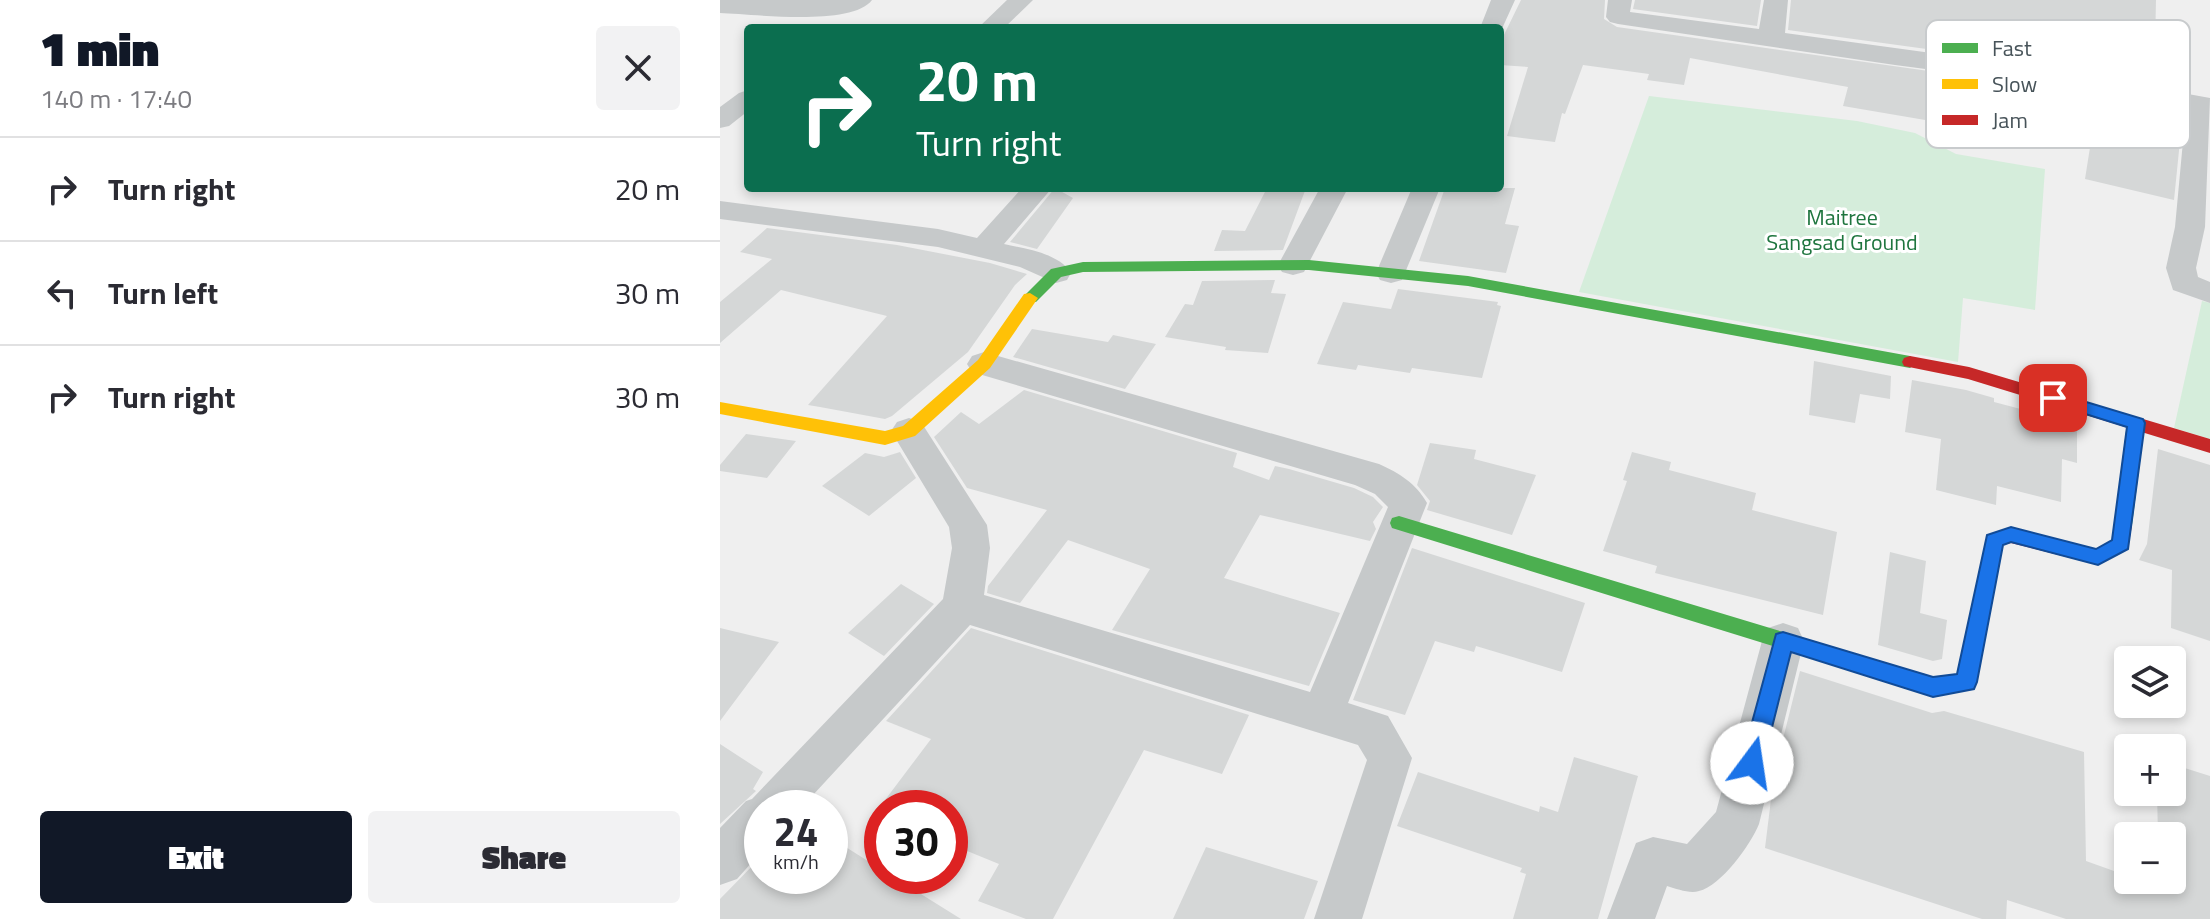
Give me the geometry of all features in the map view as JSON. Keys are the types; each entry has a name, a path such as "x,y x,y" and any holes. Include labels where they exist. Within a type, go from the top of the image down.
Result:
{"street":[{"path":"994,24 1021,0"},
{"path":"1494,24 1503,0"},
{"path":"1620,0 1618,17 1926,62"},
{"path":"1776,0 1771,32 1777,39"},
{"path":"720,6 842,12"},
{"path":"720,120 744,101"},
{"path":"2204,105 2190,227 2181,268 2184,283 2210,293"},
{"path":"984,248 1034,192"},
{"path":"1293,265 1332,192"},
{"path":"1391,273 1424,192"},
{"path":"720,210 938,238 1030,260 1056,273"},
{"path":"724,415 885,438 909,431 984,364 1031,296 1056,273 1083,267 1293,265 1468,281 1969,373 2210,446"},
{"path":"984,364 1366,474 1388,484 1408,503 1322,715"},
{"path":"1399,523 1933,687 1966,682 1994,540 2011,535 2098,557 2121,544 2136,423"},
{"path":"788,790 962,606 971,548 968,525 909,431"},
{"path":"962,606 1373,730 1390,758 1338,919"},
{"path":"1631,919 1653,860 1696,869 1736,824 1783,641"},
{"path":"720,862 744,836"}],"green space":[{"name":"Maitree Sangsad Ground","path":"1649,96 1857,121 1915,133 1926,139 1926,148 1944,148 1956,154 2045,169 2035,310 1963,298 1958,362 1579,292"},
{"path":"2202,301 2210,303 2210,439 2174,428"}],"building":[{"path":"1521,0 1605,0 1604,19 1617,27 1926,71 1926,120 1843,106 1848,87 1690,58 1684,85 1647,80 1649,74 1583,65 1565,114 1562,113 1555,142 1507,136 1528,67 1504,65 1504,35"},
{"path":"1635,0 1761,0 1757,26 1633,9"},
{"path":"1791,0 2156,0 2156,20 1926,20 1926,49 1788,30"},
{"path":"2090,148 2179,148 2174,200 2085,179"},
{"path":"1504,188 1515,188 1505,224 1519,226 1506,273 1419,261 1444,192 1504,192"},
{"path":"1052,192 1062,192 1073,198 1037,249 1010,242"},
{"path":"1265,192 1305,192 1283,250 1214,251 1222,230 1245,231"},
{"path":"767,228 897,245 990,263 1027,274 1015,285 968,352 885,419 808,405 887,316 781,290 720,343 720,302 772,259 740,252"},
{"path":"1275,280 1271,293 1286,294 1268,353 1225,350 1226,347 1165,337 1185,304 1193,305 1202,281"},
{"path":"1398,289 1498,302 1497,305 1501,306 1482,378 1412,368 1410,373 1358,365 1356,370 1317,364 1343,302 1391,309"},
{"path":"1032,329 1108,342 1113,335 1156,344 1125,389 1013,357"},
{"path":"1814,361 1891,376 1890,399 1860,394 1855,423 1809,415"},
{"path":"1912,380 1966,390 1994,398 1994,402 2077,424 2077,463 2062,459 2061,502 1997,486 1996,505 1936,490 1941,439 1905,432"},
{"path":"1024,390 1237,453 1233,467 1269,480 1275,466 1289,469 1354,488 1373,497 1383,507 1373,522 1376,529 1370,541 1260,515 1224,578 1340,613 1309,686 1112,630 1150,569 1068,540 1020,603 987,593 988,586 1047,510 967,488 934,437 961,412 979,424"},
{"path":"746,434 796,441 767,478 720,471 720,465"},
{"path":"1430,443 1476,450 1474,459 1536,475 1512,535 1427,510 1430,501 1417,485"},
{"path":"2158,449 2210,465 2210,641 2171,628 2172,570 2139,560 2147,544"},
{"path":"900,452 916,478 869,516 822,486 865,453 884,457"},
{"path":"1632,452 1671,462 1669,470 1756,493 1752,510 1837,532 1823,615 1655,573 1657,566 1603,551 1627,481 1623,480"},
{"path":"1412,548 1585,603 1562,672 1476,646 1474,652 1435,641 1405,715 1353,700"},
{"path":"1890,552 1926,561 1920,613 1947,620 1942,659 1933,661 1878,645"},
{"path":"901,584 934,604 884,656 848,633"},
{"path":"720,628 779,642 720,721"},
{"path":"971,628 1249,715 1222,774 1144,750 1053,919 1026,919 978,901 999,864 968,851 968,790 893,790 931,739 886,721"},
{"path":"1800,671 1932,713 1944,711 2084,752 2086,861 2114,871 2114,894 2186,894 2186,822 2158,822 2157,806 2186,806 2186,768 2210,776 2210,919 2066,919 2007,900 2006,919 1982,919 1765,848 1774,775"},
{"path":"720,744 763,772 754,790 744,790 744,802 720,824"},
{"path":"1574,757 1638,776 1598,919 1513,919 1526,874 1520,872 1522,868 1397,826 1418,772 1539,812 1540,806 1558,812"},
{"path":"1206,847 1318,881 1304,919 1173,919"},
{"path":"848,848 864,859 864,894 921,894 961,919 720,919 720,899 744,874 744,894 848,894"}],"traffic: fast":[{"path":"1030,298 1056,273 1083,267 1309,265 1468,281 1910,362"},
{"path":"2123,525 2136,423"},
{"path":"1399,523 1879,670"}],"traffic: slow":[{"path":"720,408 885,438 909,431 984,364 1030,298"}],"traffic: jam":[{"path":"1910,362 1969,373 2210,446"},
{"path":"1879,670 1933,687 1966,682 1994,540 2011,535 2098,557 2121,544 2123,525"}],"route":[{"path":"1752,763 1783,641 1933,687 1966,682 1994,540 2011,535 2098,557 2121,544 2136,423 2053,398"}]}
